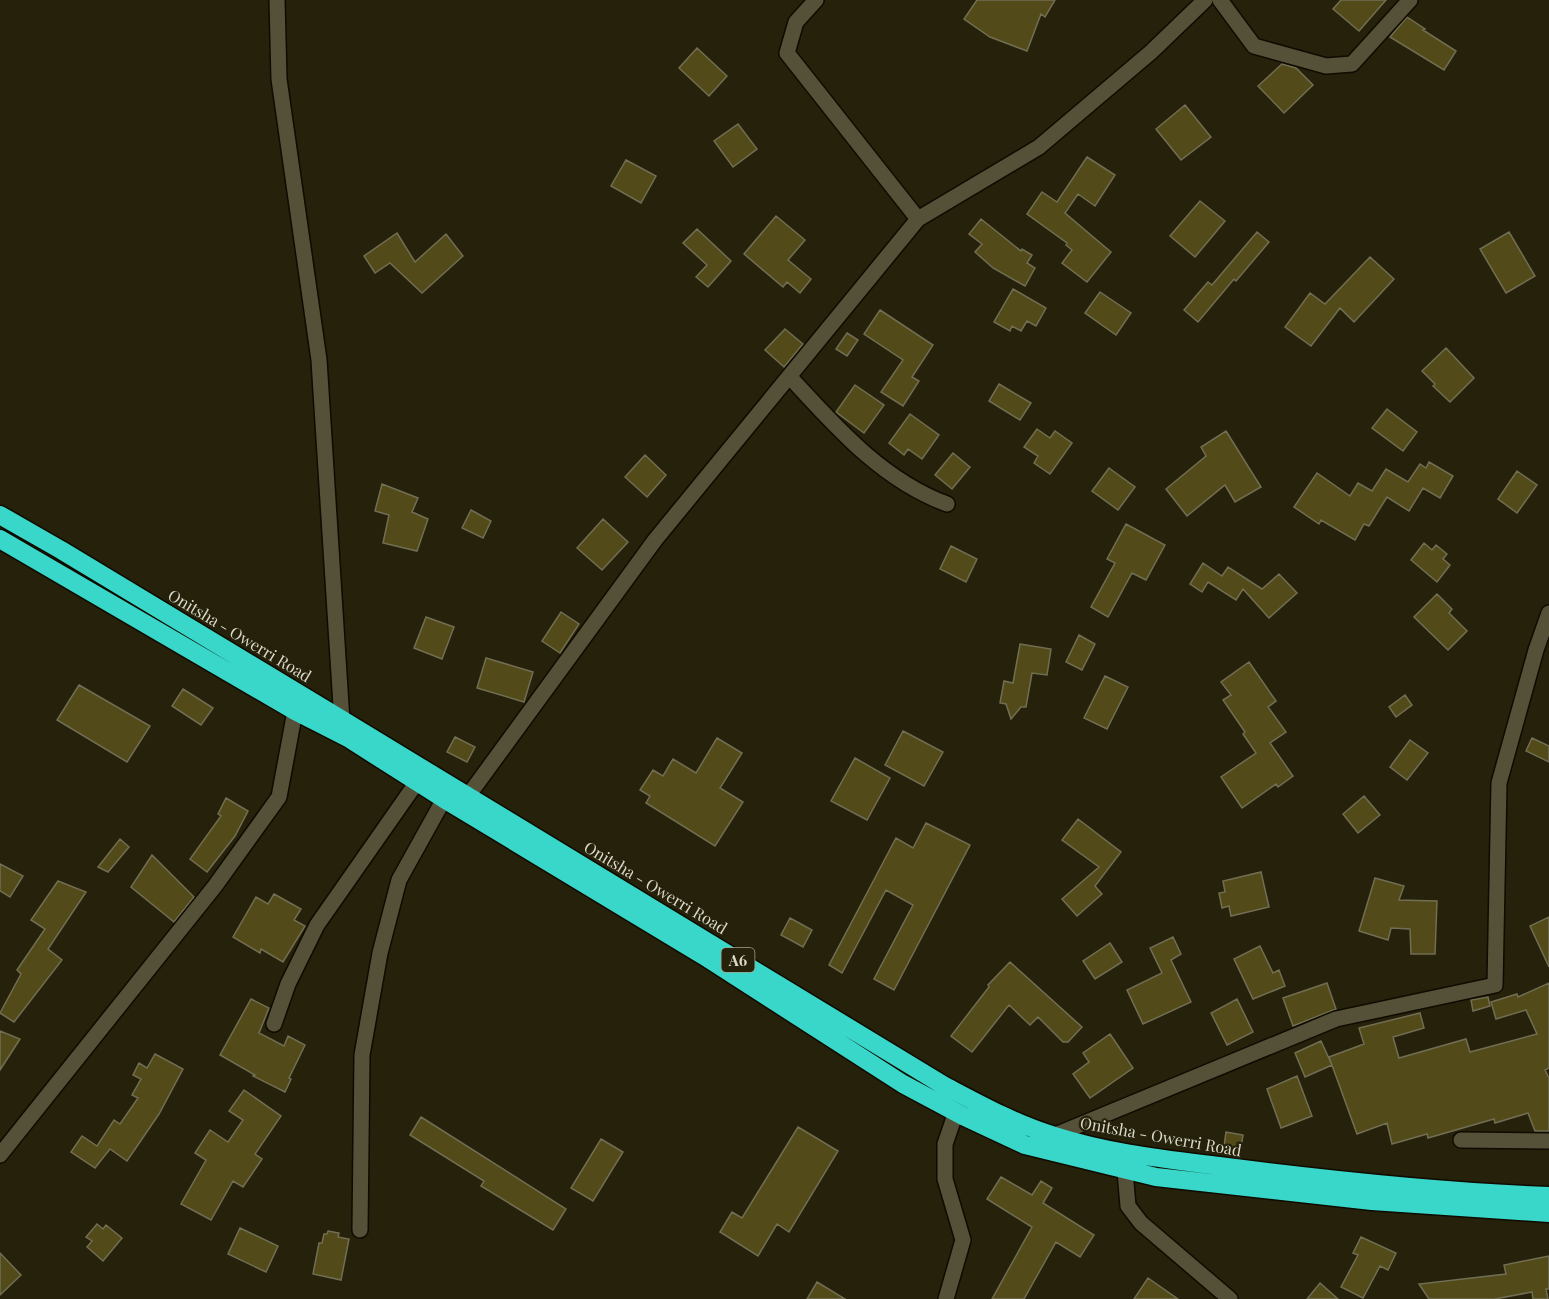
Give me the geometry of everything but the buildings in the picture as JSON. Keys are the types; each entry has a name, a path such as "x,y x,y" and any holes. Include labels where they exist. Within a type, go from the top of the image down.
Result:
{"highway":[{"name":"Onitsha - Owerri Road","path":"0,515 944,1085 999,1115 1053,1136 1094,1147 1163,1159 1280,1175 1480,1193 1549,1196"},
{"name":"Onitsha - Owerri Road","path":"0,539 295,711 348,738 444,799 704,956 903,1084 1024,1145 1156,1177 1372,1201 1549,1213"}],"street":[{"path":"277,0 279,79 320,360 342,721"},
{"path":"816,0 796,22 786,53 918,219"},
{"path":"468,796 655,540 918,219 1039,147 1151,51 1205,0"},
{"path":"1220,0 1254,46 1326,66 1352,64 1410,0"},
{"path":"790,377 839,431 890,474 929,497 947,504"},
{"path":"1053,1136 1336,1019 1495,985 1499,783 1536,650 1549,613"},
{"path":"0,1155 215,886 279,797 295,711"},
{"path":"274,1024 288,984 317,925 417,782"},
{"path":"360,1230 362,1055 380,952 399,880 444,799"},
{"path":"946,1299 963,1240 945,1179 945,1143 956,1112"},
{"path":"1461,1140 1549,1141"},
{"path":"1125,1171 1128,1206 1141,1223 1230,1299"}]}
